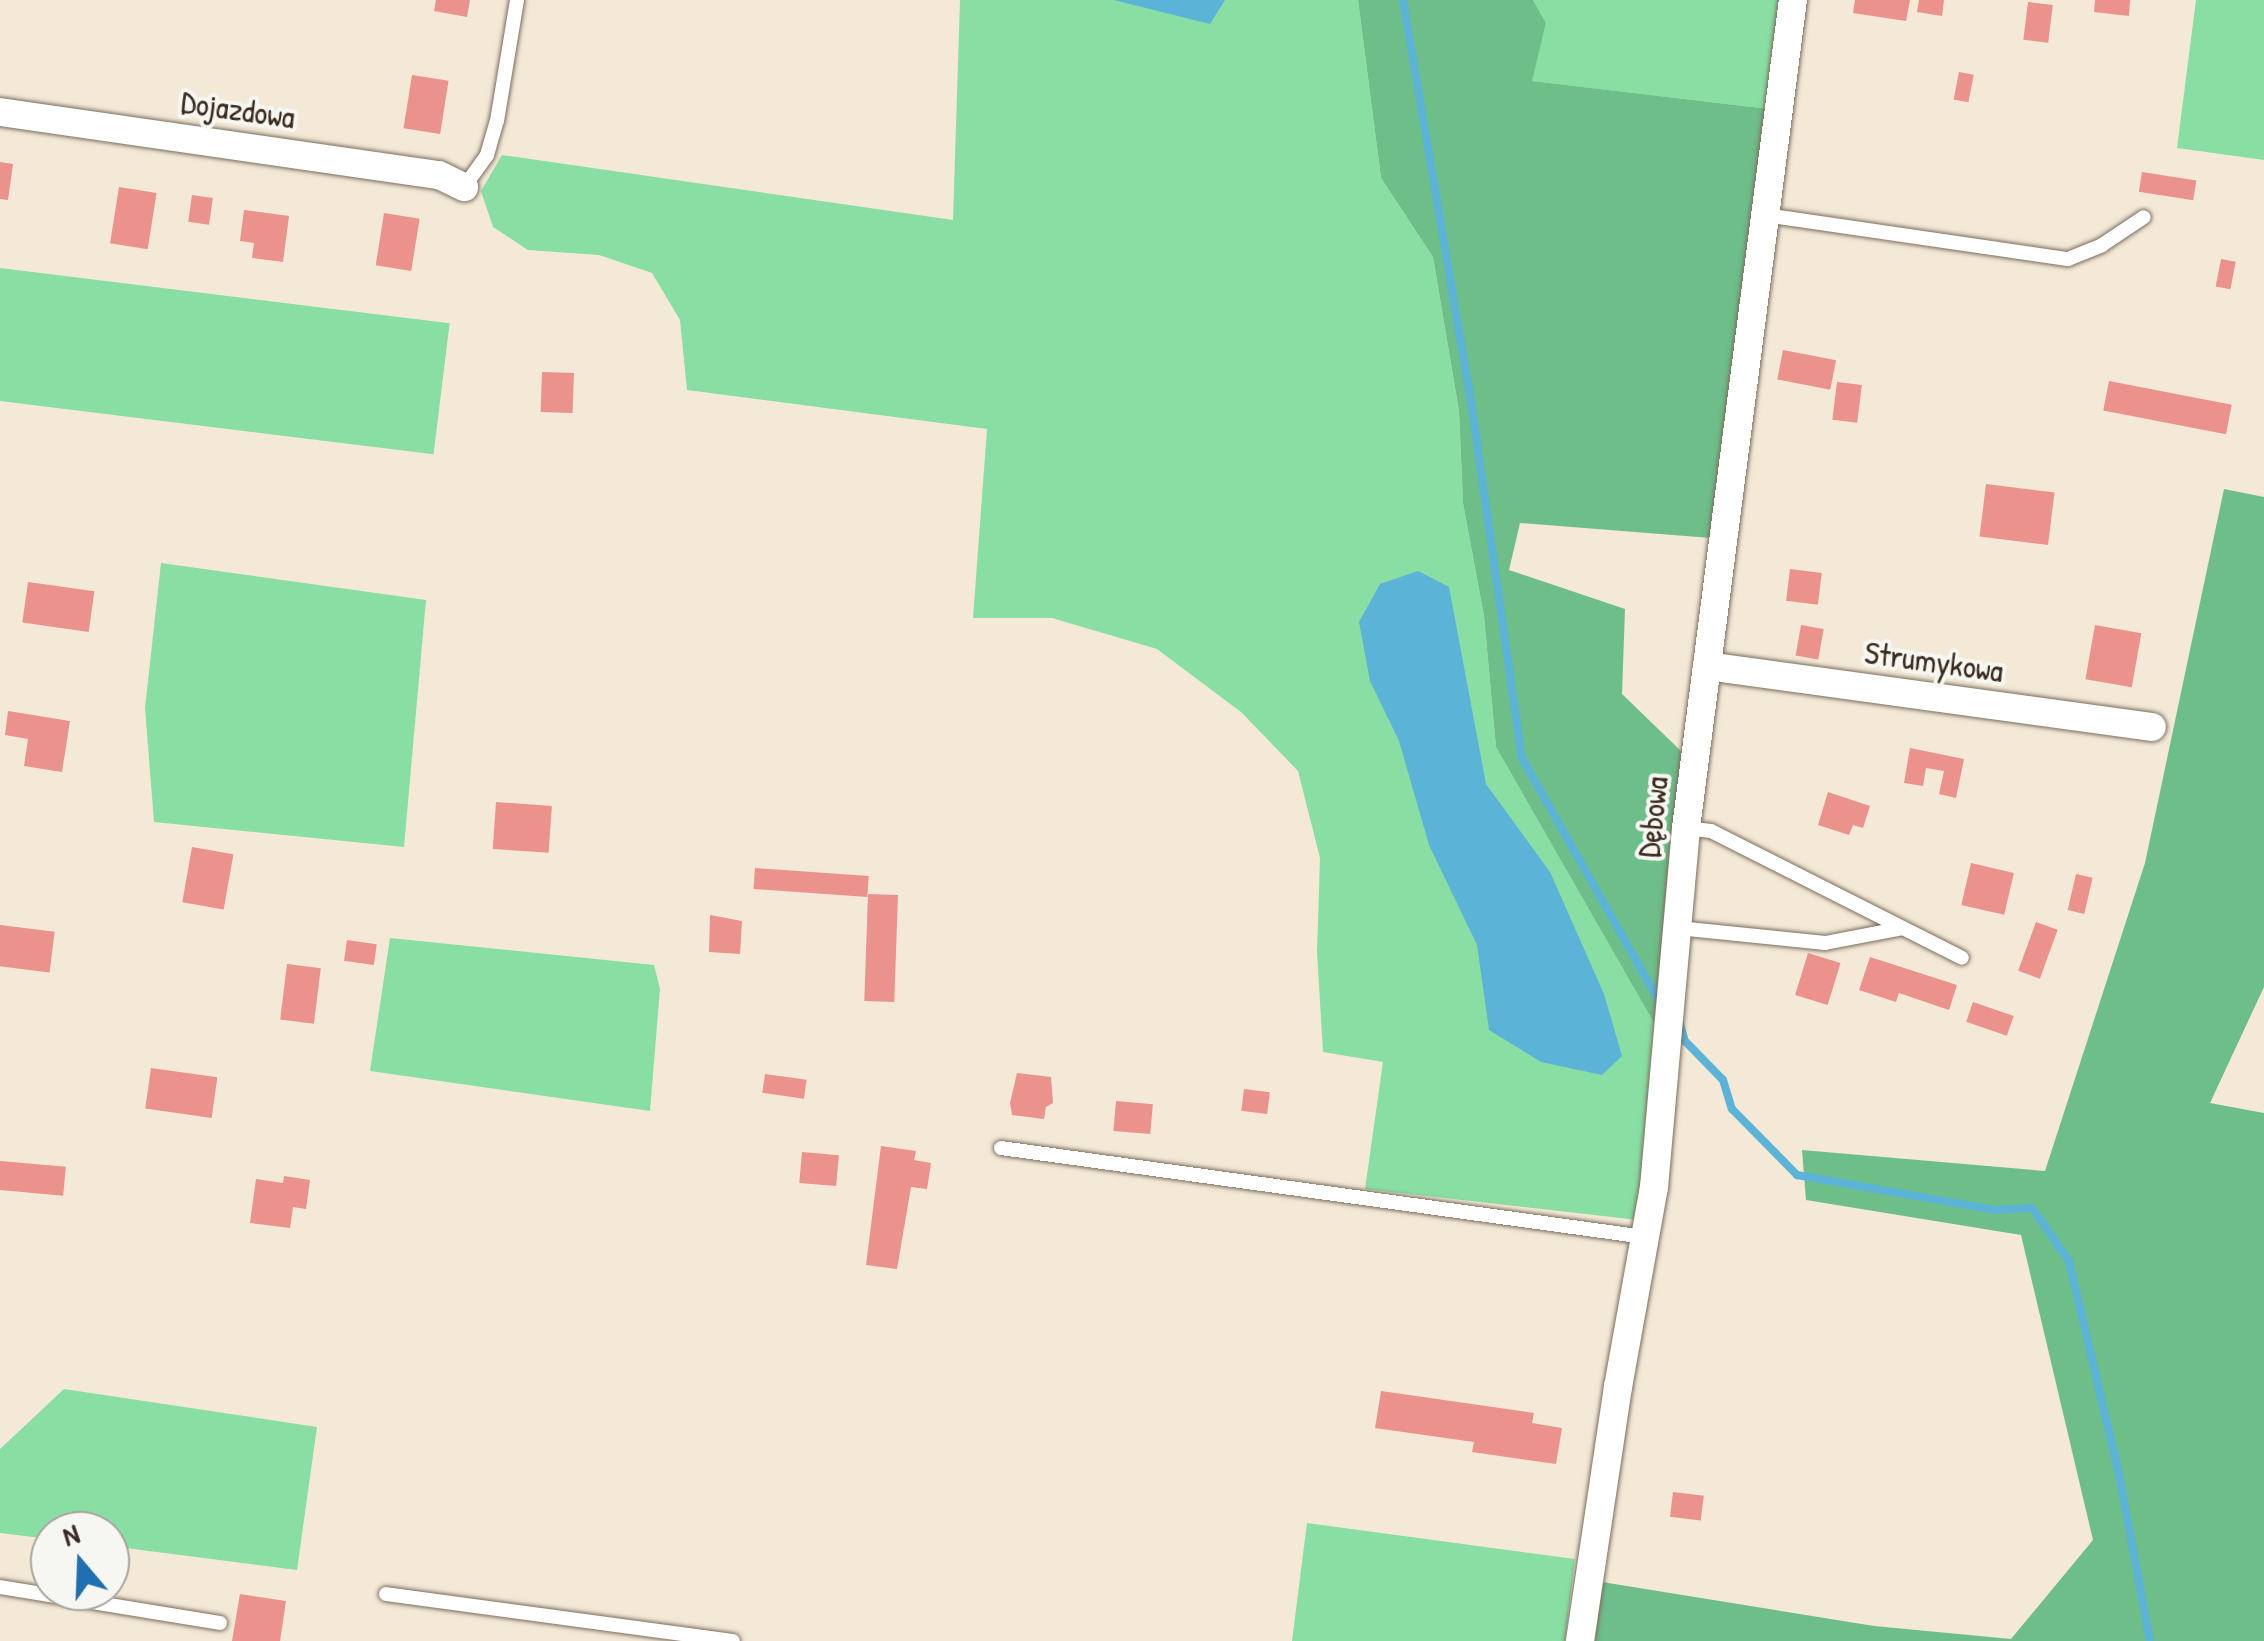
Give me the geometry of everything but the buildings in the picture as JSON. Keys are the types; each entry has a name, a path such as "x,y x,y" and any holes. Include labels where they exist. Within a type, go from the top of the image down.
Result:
{"street":[{"name":"Dębowa","path":"1580,1641 1654,1187 1686,828 1793,0"},
{"name":"Dojazdowa","path":"0,112 439,175 464,186"},
{"name":"Strumykowa","path":"1707,666 2152,727"}],"lane":[{"path":"464,186 486,155 497,121 517,0"},
{"path":"1765,215 2068,259 2102,245 2144,217"},
{"path":"1686,828 1711,832 1962,958"},
{"path":"1678,928 1825,944 1902,928"},
{"path":"1000,1148 1645,1237"},
{"path":"0,1587 220,1623"},
{"path":"386,1594 734,1641"}],"green space":[{"path":"960,0 1358,0 1381,178 1433,257 1459,411 1463,503 1484,616 1496,747 1654,1023 1638,1220 1365,1189 1383,1062 1323,1052 1317,952 1320,858 1298,771 1241,712 1157,649 1052,618 973,618 987,429 687,390 680,320 652,273 599,255 528,250 493,227 481,191 502,155 953,220"},
{"path":"1358,0 1533,0 1546,23 1532,81 1769,109 1711,538 1520,523 1509,570 1625,609 1622,694 1682,752 1654,1023 1496,747 1484,616 1463,503 1459,411 1433,257 1381,178"},
{"path":"1533,0 1781,0 1769,109 1531,81 1546,23"},
{"path":"2196,0 2264,0 2264,160 2177,148"},
{"path":"0,268 450,323 434,454 0,401"},
{"path":"2224,489 2264,497 2264,987 2210,1103 2264,1113 2264,1641 1595,1641 1602,1582 1874,1626 2011,1639 2093,1540 2021,1235 1806,1200 1802,1150 2045,1171 2145,863"},
{"path":"161,563 426,600 404,847 154,822 145,708"},
{"path":"390,938 654,965 660,989 650,1111 370,1071"},
{"path":"64,1389 317,1427 297,1570 130,1549 130,1511 30,1511 30,1537 0,1533 0,1449"},
{"path":"1307,1523 1575,1559 1565,1641 1292,1641"}],"water":[{"path":"1114,0 1225,0 1210,24"},
{"path":"1418,571 1449,587 1486,784 1550,872 1604,994 1622,1056 1602,1075 1541,1062 1489,1030 1477,945 1429,845 1399,741 1370,681 1359,622 1380,584"}],"waterway":[{"path":"1403,0 1472,408 1522,758 1658,999"},
{"path":"1680,1024 1685,1041 1723,1080 1732,1109 1797,1175 1995,1210 2032,1208 2069,1261 2119,1474 2150,1641"}]}
